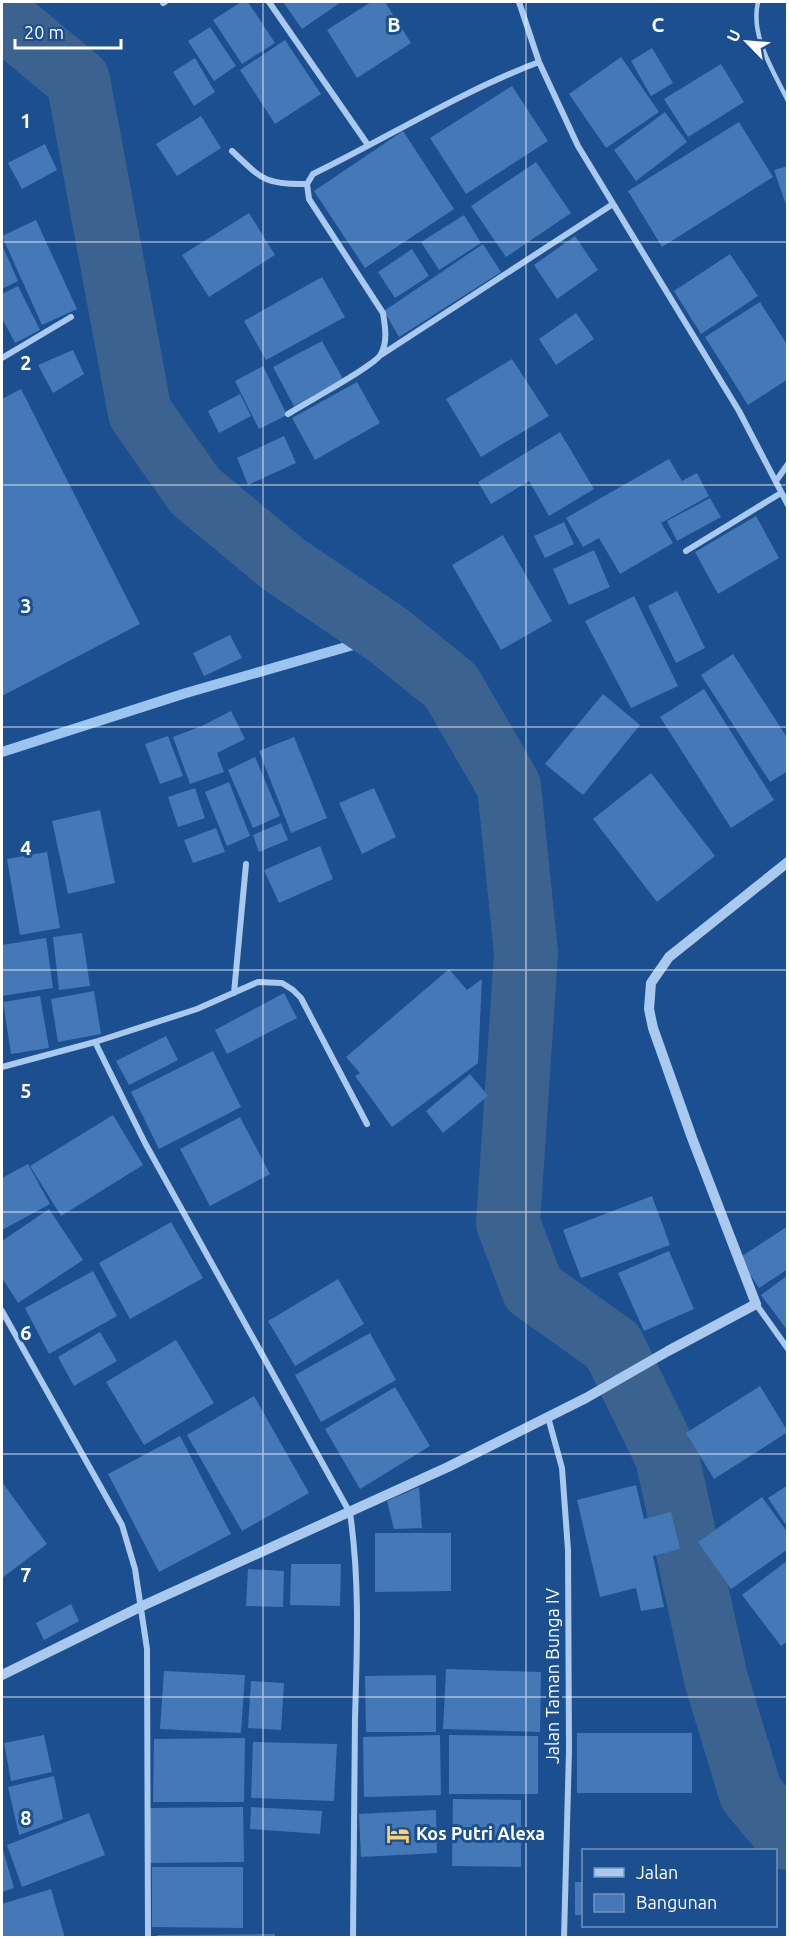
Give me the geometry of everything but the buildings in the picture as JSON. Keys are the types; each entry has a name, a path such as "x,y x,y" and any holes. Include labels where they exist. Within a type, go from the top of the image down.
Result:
{"street":[{"path":"269,2 369,145"},
{"path":"519,2 539,62 578,146 739,411 788,505"},
{"path":"381,355 386,334 383,313 309,199 307,184 313,174 425,113 497,77 539,62"},
{"path":"232,150 260,177 279,184 307,184"},
{"path":"288,414 367,367 381,355 613,204"},
{"path":"2,358 71,317"},
{"path":"776,481 788,464"},
{"path":"686,551 781,492"},
{"path":"788,862 669,957 651,983 649,1009 653,1028 688,1127 756,1304 788,1349"},
{"path":"234,993 246,864"},
{"path":"2,1068 197,1010 258,982 282,983 294,990 301,998 367,1124"},
{"path":"95,1042 146,1143 350,1513 356,1554 358,1615 353,1938"},
{"path":"2,1675 140,1607 448,1467 586,1398 756,1304"},
{"path":"2,1311 122,1525 135,1569 147,1660 148,1938"},
{"name":"Jalan Taman Bunga IV","path":"548,1417 562,1468 568,1550 569,1750 564,1938"}],"lane":[{"path":"758,2 756,10 760,39 788,101"}],"waterway":[{"path":"2,17 78,80 140,413 195,491 283,564 388,635 451,686 509,786 526,953 508,1223 533,1289 613,1346 667,1457 716,1679 751,1794 788,1838"},
{"path":"2,752 186,693 388,635"}],"place":[{"name":"Kos Putri Alexa","path":"398,1834"}]}
